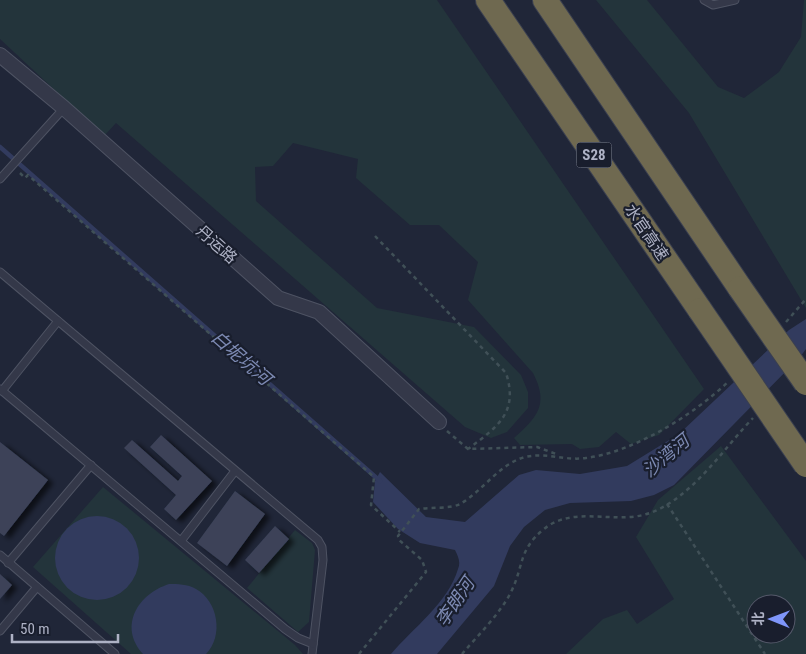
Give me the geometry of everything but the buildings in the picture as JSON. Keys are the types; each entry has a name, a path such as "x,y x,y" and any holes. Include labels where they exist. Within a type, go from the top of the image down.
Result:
{"highway":[{"name":"水官高速","path":"488,0 806,465"},
{"path":"545,0 806,383"}],"street":[{"name":"丹运路","path":"0,55 64,108 278,298 319,312 440,422"}],"lane":[{"path":"704,0 713,5 735,0"},
{"path":"0,179 64,108"},
{"path":"0,272 318,540 322,547 323,560 312,654"},
{"path":"58,321 1,390 285,629 298,638 313,644"},
{"path":"8,563 91,465"},
{"path":"181,541 235,471"},
{"path":"0,555 115,654"},
{"path":"0,631 37,587"}],"path":[{"path":"25,178 28,175 374,477 371,505 400,532"},
{"path":"375,236 506,373 511,389 510,406 499,424 468,449"},
{"path":"784,325 806,299"},
{"path":"359,654 426,572 422,560 399,540 400,532 419,509 459,505 512,463 525,457 548,454 582,459 593,457 647,437 705,404 732,378"},
{"path":"462,654 511,592 526,549 544,529 557,520 590,516 643,515 666,504 715,463 758,412"},
{"path":"440,422 452,436 468,449 537,447 561,456"},
{"path":"666,504 765,654"}],"shaded area":[{"path":"0,0 437,0 704,389 659,435 631,444 616,432 599,447 580,449 572,444 520,445 514,438 535,416 540,402 538,384 533,373 468,300 478,262 439,225 410,225 356,178 358,159 293,143 273,166 255,167 256,201 377,308 474,327 521,375 528,392 528,408 507,432 491,438 465,427 116,123 104,136 0,39"},
{"path":"596,0 647,0 718,87 744,98 779,72 801,37 804,0 806,0 806,308 689,113"},
{"path":"721,446 806,561 806,654 566,654 603,619 627,610 637,624 674,599 636,537 658,500"},
{"path":"103,487 295,645 303,654 131,654 33,567"},
{"path":"295,530 312,543 315,550 309,622 298,632 247,588"}],"water":[{"path":"806,319 806,349 800,357 674,485 654,495 631,501 570,503 545,510 524,527 510,546 494,586 437,654 391,654 438,604 453,581 459,561 455,550 420,543 398,529 373,502 375,481 380,472 426,517 465,522 519,475 536,470 580,474 627,466 679,434 789,330"},
{"path":"97,516 113,519 127,528 136,542 139,558 136,574 127,588 113,597 97,600 81,597 67,588 58,574 55,558 58,542 67,528 81,519"},
{"path":"169,584 193,587 203,594 214,610 217,629 212,647 206,654 143,654 136,643 132,633 132,622 135,612 148,595"}],"waterway":[{"name":"白坭坑河","path":"0,147 380,481"}],"water label":[{"name":"沙湾河","path":"666,456"},
{"name":"李朗河","path":"455,602"}]}
